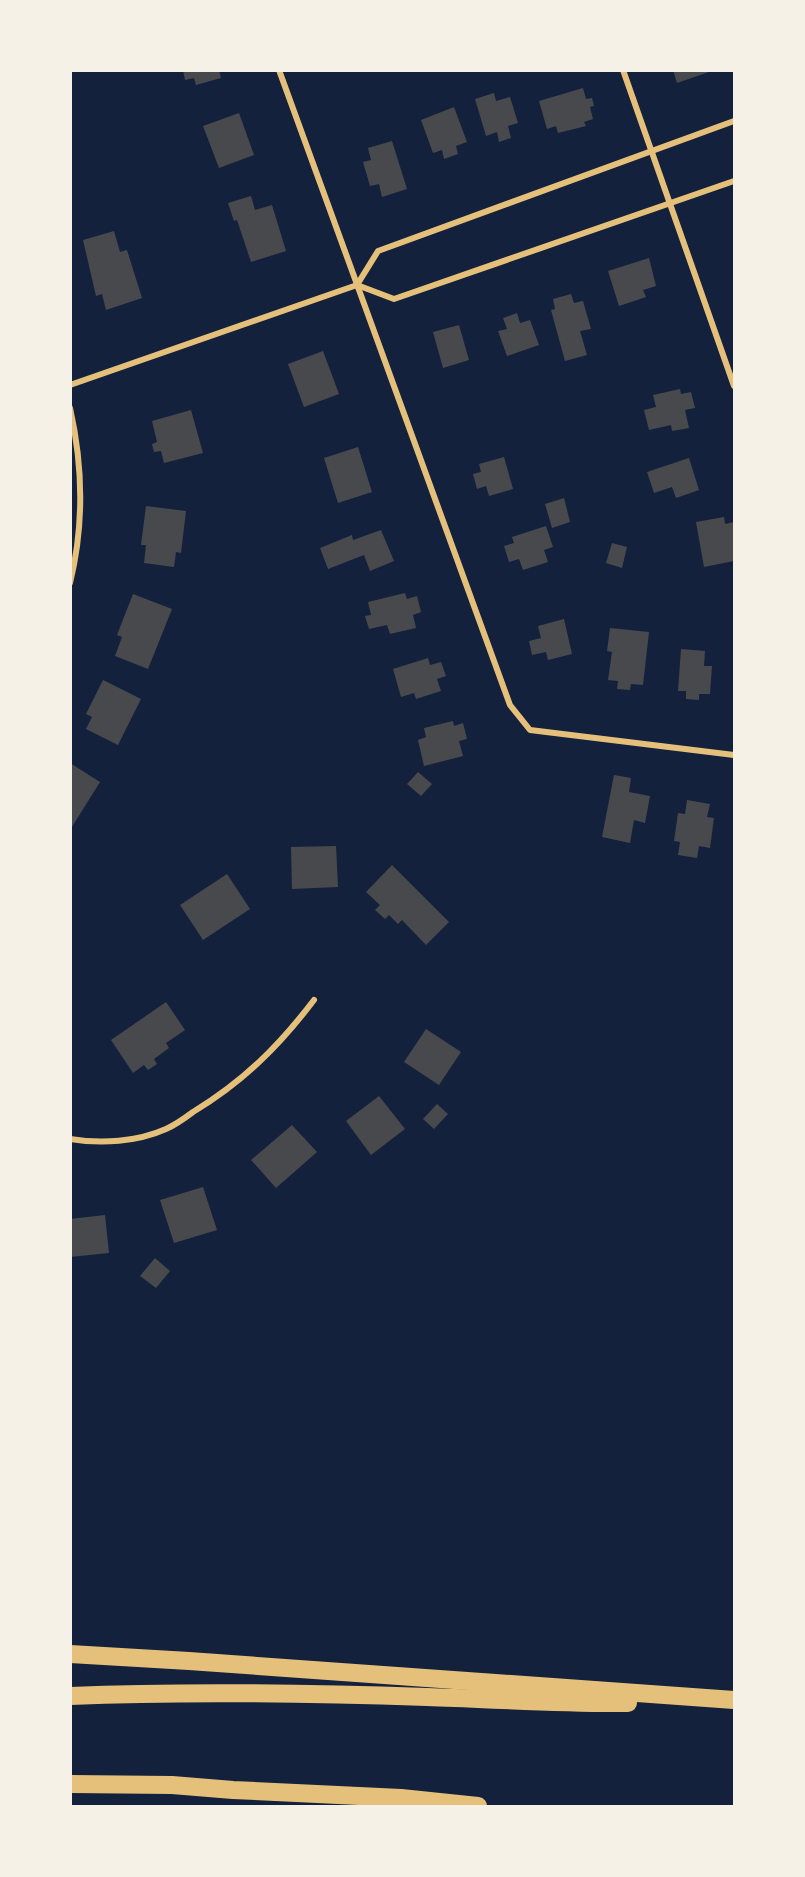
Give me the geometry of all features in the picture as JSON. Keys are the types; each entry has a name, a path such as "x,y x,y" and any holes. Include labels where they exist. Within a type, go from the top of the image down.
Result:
{"highway":[{"path":"70,1654 735,1701"},
{"path":"70,1696 164,1692 426,1697 573,1704 735,1701"},
{"path":"70,1784 172,1785 390,1797 478,1806"}],"street":[{"path":"279,70 510,705 530,730 735,755"},
{"path":"623,70 735,386"},
{"path":"70,385 357,285 378,251 735,121"},
{"path":"357,285 394,299 735,181"},
{"path":"70,408 80,475 80,520 75,565 70,583"},
{"path":"70,1139 81,1141 126,1140 166,1129 207,1104 270,1054 314,1000"}],"building":[{"path":"183,70 219,70 221,78 196,85 194,78 185,80"},
{"path":"673,70 712,70 712,71 677,83"},
{"path":"583,88 586,99 592,98 594,106 590,107 593,119 584,122 586,126 558,133 556,126 547,129 539,101"},
{"path":"494,93 496,101 510,97 518,123 508,126 511,138 499,142 497,132 486,136 475,99"},
{"path":"454,107 467,142 456,146 458,154 444,159 442,150 433,153 421,120"},
{"path":"239,113 254,155 219,168 203,126"},
{"path":"392,141 407,189 382,197 379,184 370,186 363,162 371,160 368,148"},
{"path":"251,196 255,210 272,205 286,251 251,262 237,220 234,221 228,203"},
{"path":"114,231 120,252 127,250 142,298 106,310 102,294 96,296 83,240"},
{"path":"649,258 656,286 643,290 646,297 619,306 608,271"},
{"path":"571,294 574,303 583,301 591,329 580,331 587,355 565,361 551,310 555,309 553,299"},
{"path":"517,313 520,323 530,320 539,345 507,356 498,331 507,329 503,318"},
{"path":"459,325 469,360 443,368 433,332"},
{"path":"323,351 339,394 304,407 288,364"},
{"path":"680,389 681,394 691,392 695,408 685,410 689,428 672,431 671,425 649,430 644,410 656,407 653,395"},
{"path":"191,410 203,453 164,463 161,451 154,452 152,444 157,442 152,421"},
{"path":"358,447 372,492 338,503 324,458"},
{"path":"504,457 513,489 489,496 486,486 477,489 473,474 481,472 479,464"},
{"path":"689,458 699,490 676,498 672,487 654,493 647,472"},
{"path":"564,498 570,522 552,528 545,504"},
{"path":"146,506 186,511 181,553 176,552 174,567 144,563 146,545 141,545"},
{"path":"724,517 725,524 734,522 734,561 704,567 696,522"},
{"path":"546,526 553,547 544,550 548,562 523,570 519,559 509,562 504,546 514,543 512,537"},
{"path":"381,530 394,561 370,571 364,555 328,569 320,548 352,535 353,540"},
{"path":"612,543 627,547 622,568 606,563"},
{"path":"405,593 407,599 417,596 421,612 413,615 416,628 390,634 387,625 369,629 365,616 371,615 368,602"},
{"path":"133,594 172,609 148,669 115,656 122,637 117,635"},
{"path":"564,619 572,654 548,660 546,652 532,655 529,641 541,638 538,626"},
{"path":"610,628 649,632 643,685 631,684 630,690 617,689 618,681 608,680 612,652 607,651"},
{"path":"681,649 705,651 704,666 712,666 710,694 699,694 699,700 686,699 686,691 678,691"},
{"path":"428,658 430,665 441,662 446,676 437,679 441,691 416,699 414,693 401,697 393,669"},
{"path":"103,680 141,699 118,745 86,729 92,717 86,714"},
{"path":"453,721 454,726 463,723 467,739 459,741 463,756 424,766 418,740 426,737 424,728"},
{"path":"70,763 100,782 70,830"},
{"path":"418,772 432,784 421,796 407,784"},
{"path":"614,775 631,778 629,792 650,796 645,823 634,820 630,843 602,837"},
{"path":"687,800 710,804 707,817 714,818 710,848 699,846 697,858 678,855 680,842 674,841 678,813 685,814"},
{"path":"336,846 338,887 292,889 291,847"},
{"path":"392,865 449,922 426,945 402,920 398,924 389,915 385,919 375,910 380,905 366,892"},
{"path":"227,874 250,909 203,940 180,905"},
{"path":"166,1002 185,1030 166,1043 169,1048 154,1059 157,1064 148,1070 144,1065 133,1073 111,1040"},
{"path":"426,1029 461,1052 439,1085 404,1062"},
{"path":"379,1096 405,1129 371,1155 346,1121"},
{"path":"437,1104 448,1114 434,1129 423,1119"},
{"path":"292,1125 317,1152 276,1188 251,1160"},
{"path":"203,1187 217,1230 174,1243 160,1200"},
{"path":"105,1215 109,1253 70,1257 70,1219"},
{"path":"155,1258 170,1271 156,1288 140,1276"}]}
